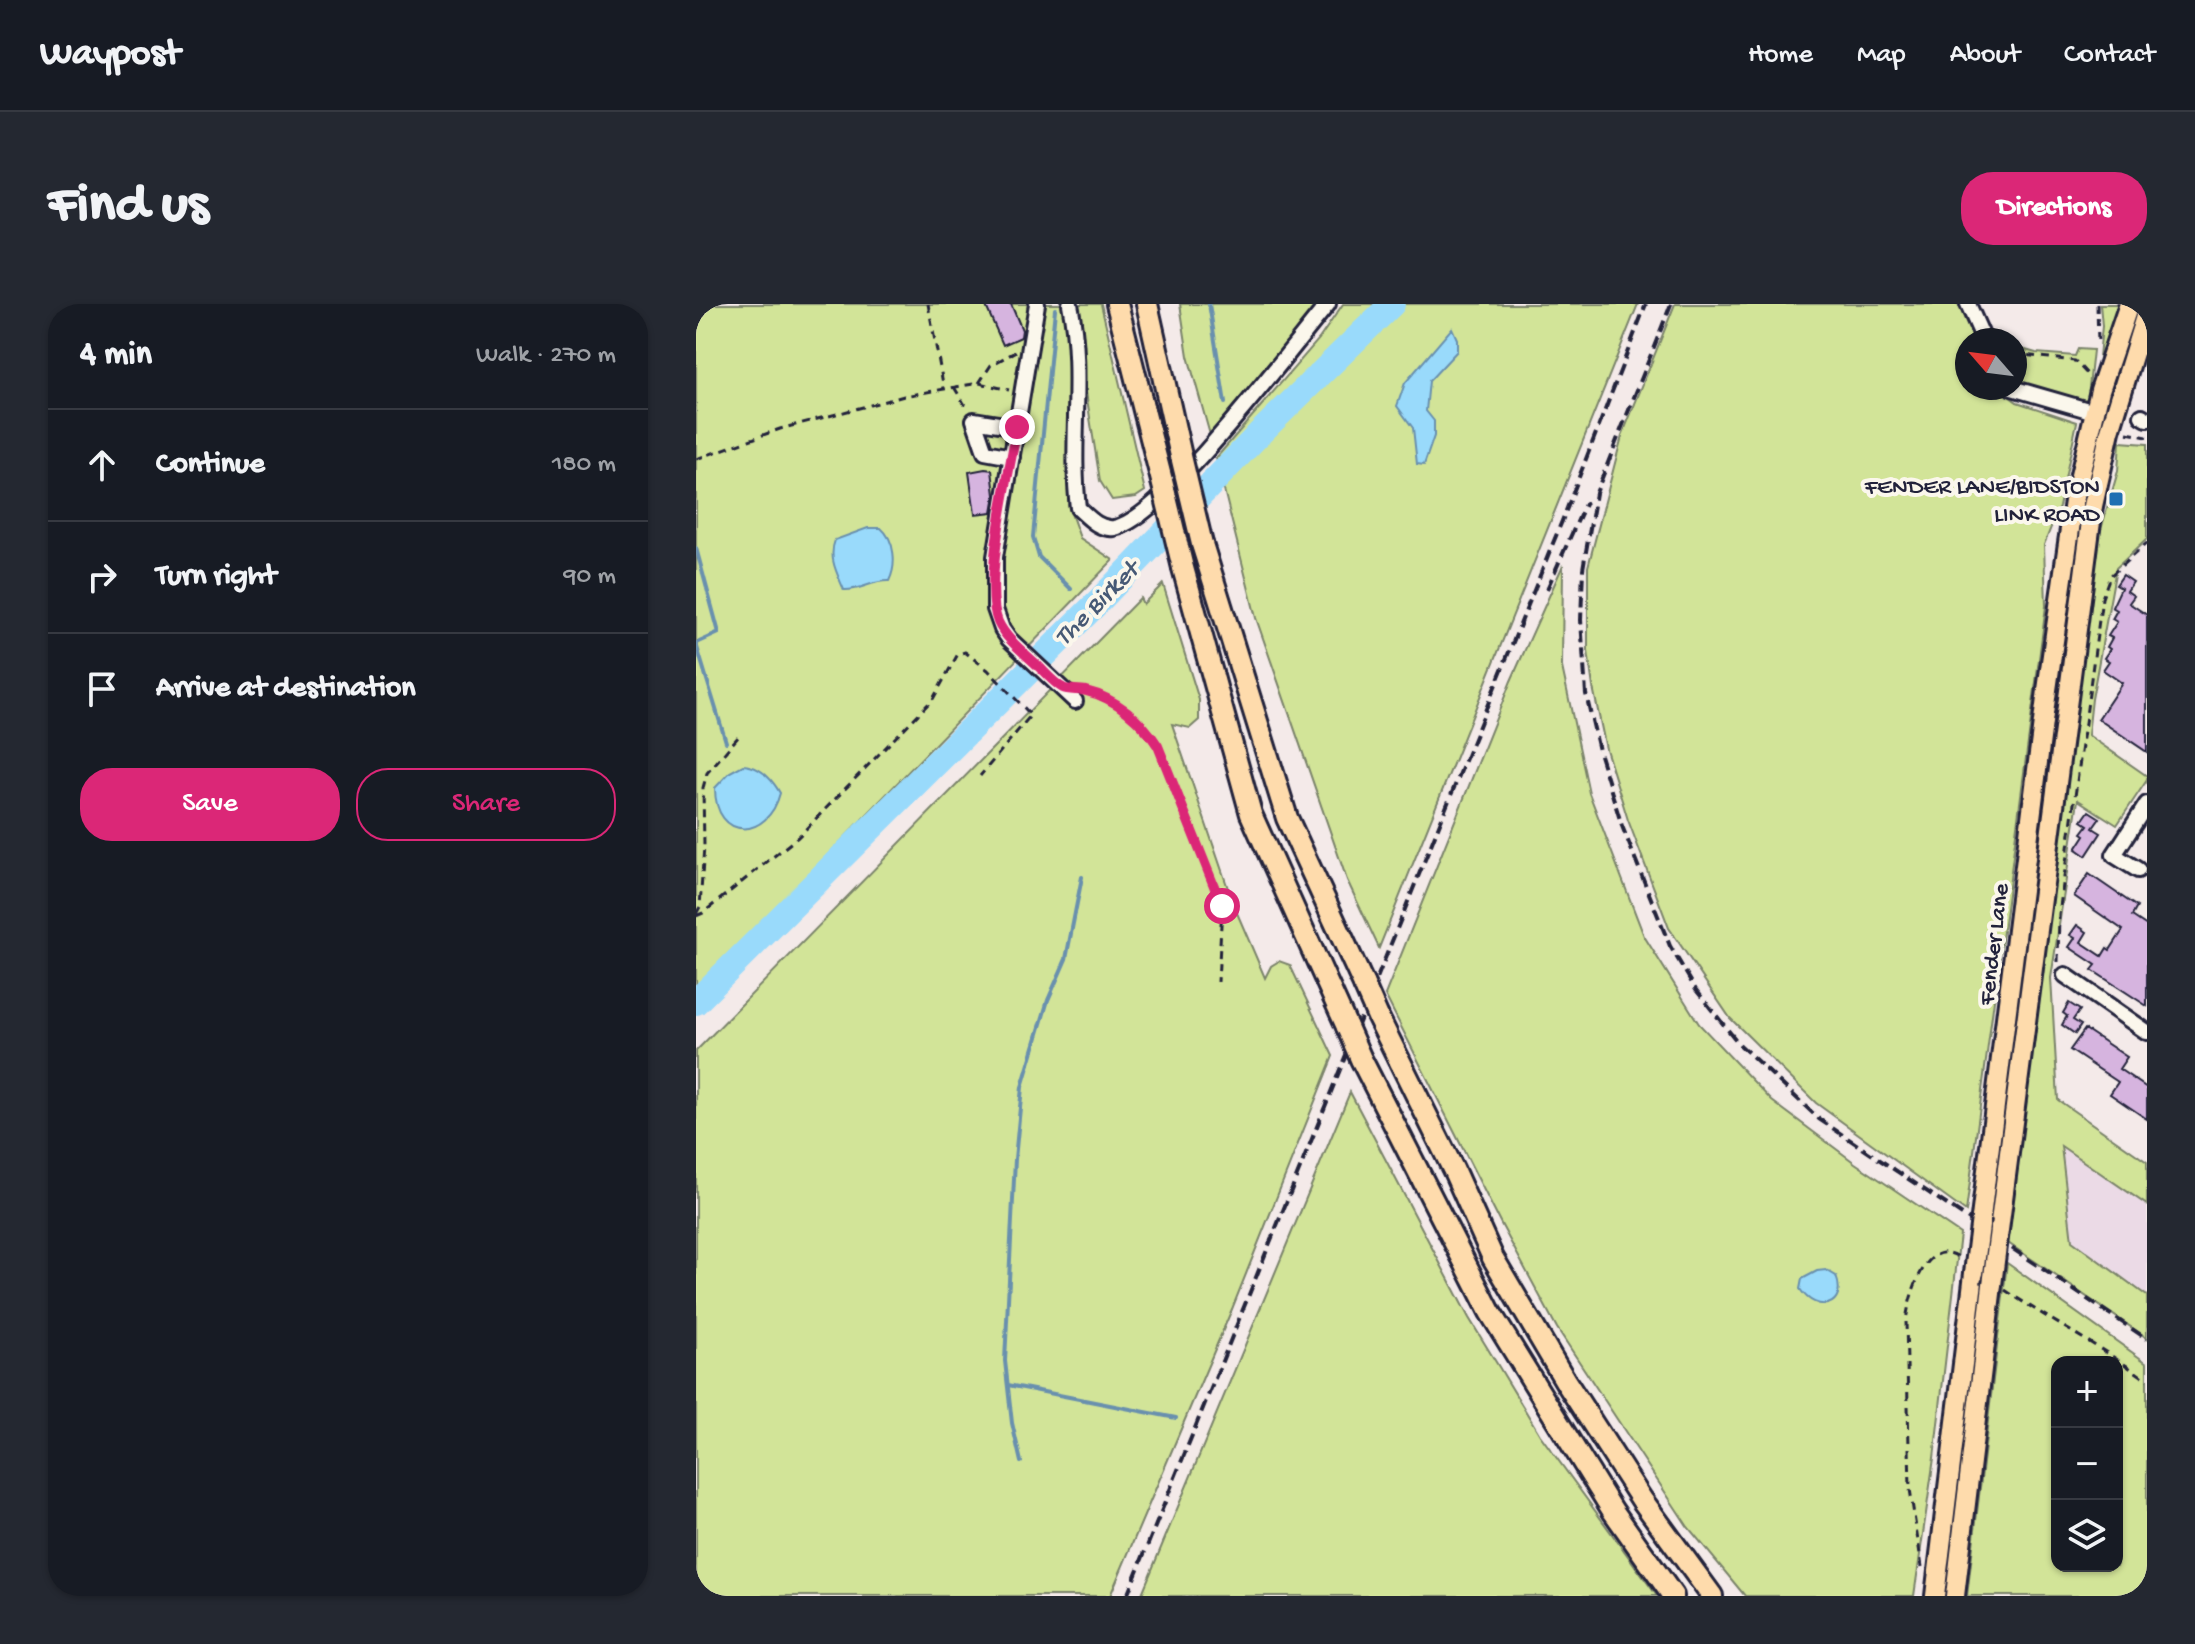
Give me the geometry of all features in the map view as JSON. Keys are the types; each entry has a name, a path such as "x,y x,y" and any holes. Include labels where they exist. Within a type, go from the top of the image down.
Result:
{"highway":[{"path":"1117,304 1183,568 1251,814 1361,1059 1490,1312 1613,1511 1673,1596"},
{"path":"1129,304 1162,481"},
{"path":"1147,304 1202,544 1287,818 1493,1258 1566,1382 1642,1500 1712,1596"},
{"path":"1159,304 1181,456"}],"main road":[{"name":"Fender Lane","path":"1935,1593 1970,1267 1981,1218 2047,690 2074,501 2095,412 2129,304"},
{"name":"Fender Lane","path":"1955,1596 1997,1286 1999,1230 2093,506 2110,431 2147,310"}],"street":[{"path":"1037,304 995,557 995,609 1009,639 1070,695"},
{"path":"1070,304 1077,337 1074,474 1078,508 1097,525 1113,528 1140,517 1213,444 1328,304"},
{"path":"1968,304 1979,328"},
{"path":"2027,392 2095,412"},
{"path":"1012,457 985,452 974,420 1017,427"},
{"path":"2138,870 2114,855 2147,804"},
{"path":"2065,975 2147,1032"}],"path":[{"path":"928,304 944,389"},
{"path":"2097,304 2098,350"},
{"path":"979,383 991,365 1031,343"},
{"path":"2027,355 2075,361 2094,380"},
{"path":"696,459 780,429 904,396 979,383 1023,393"},
{"path":"954,387 974,420"},
{"path":"2065,975 2058,962 2059,914 2102,598 2110,576 2147,543"},
{"path":"696,915 703,913 798,837 933,699 958,654 965,652 1029,711 1028,720 980,776"},
{"path":"1070,695 1090,692 1124,709 1158,746 1222,906 1218,982"},
{"path":"696,915 700,907 704,846 703,788 707,773 739,736"},
{"path":"1935,1593 1923,1572 1910,1489 1906,1321 1909,1297 1917,1277 1932,1260 1944,1251 1953,1253 1970,1267"},
{"path":"1997,1286 2120,1360 2147,1380"}],"shaded area":[{"path":"2058,1100 2147,1162 2147,1296 2072,1242"}],"green space":[{"path":"696,304 1101,304 1145,491 1136,497 1112,500 1100,481 1076,329 1068,505 1080,538 1113,560 696,991"},
{"path":"1180,304 1318,304 1210,435 1188,356"},
{"path":"1343,304 1638,304 1379,948 1347,880 1256,618 1216,458 1319,339"},
{"path":"1675,304 1958,304 1969,328 1955,328 1955,400 2014,400 2077,422 2059,507 2044,545 2046,606 1966,1212 1816,1103 1730,1018 1669,928 1628,820 1606,749 1588,651 1588,567 1622,436"},
{"path":"2100,304 2120,304 2097,378 2102,326"},
{"path":"2078,349 2093,350 2088,397 2083,403 2027,386 2027,350 2075,356"},
{"path":"2120,442 2147,444 2147,539 2116,568 2088,735 2147,776 2147,780 2117,825 2078,800 2051,978 2058,1100 2147,1162 2147,1205 2061,1146 2072,1241 2147,1296 2147,1338 2008,1243 2088,602 2100,533 2118,471"},
{"path":"1563,565 1562,667 1589,793 1644,936 1699,1024 1772,1101 1855,1163 1960,1234 1934,1458 1914,1596 1745,1596 1688,1527 1557,1328 1385,995 1511,681"},
{"path":"1163,584 1199,700 1199,720 1190,728 1172,724 1234,906 1265,978 1271,966 1279,961 1290,965 1333,1056 1232,1309 1110,1596 696,1596 696,1051 1140,598 1143,604"},
{"path":"1350,1092 1469,1318 1540,1435 1657,1596 1141,1596"},
{"path":"2007,1263 2147,1363 2147,1596 1967,1596"}],"water":[{"path":"1452,328 1457,339 1457,351 1429,381 1426,411 1434,421 1434,436 1424,465 1417,464 1413,428 1397,406 1405,383"},
{"path":"868,528 881,528 886,533 894,560 892,575 889,581 844,590 833,559 835,540"},
{"path":"743,765 765,774 780,793 765,820 743,828 732,826 723,818 717,806 715,788 730,772"},
{"path":"1826,1270 1836,1276 1839,1286 1834,1300 1822,1304 1814,1302 1800,1289 1802,1279"}],"building":[{"path":"985,304 1011,304 1022,330 1021,337 1003,345"},
{"path":"992,470 995,495 992,512 975,514 969,472"},
{"path":"2123,575 2133,582 2127,591 2134,596 2129,603 2147,615 2147,752 2098,719 2122,683 2103,670 2109,661 2104,658 2112,638 2108,636 2117,622 2112,619 2117,610 2112,607 2121,588 2116,585"},
{"path":"2089,811 2100,818 2093,828 2101,833 2086,856 2076,849 2085,835 2082,833 2088,825 2082,821"},
{"path":"2089,874 2137,907 2132,916 2147,926 2147,1006 2092,970 2096,965 2069,947 2075,938 2070,935 2077,925 2087,932 2081,942 2102,956 2107,948 2110,950 2123,930 2074,896"},
{"path":"2069,1003 2080,1010 2073,1020 2081,1025 2075,1034 2062,1025 2067,1016 2063,1013"},
{"path":"2085,1029 2127,1057 2119,1069 2147,1088 2147,1119 2110,1094 2118,1082 2070,1050"}],"waterway":[{"path":"1209,304 1225,403"},
{"name":"The Birket","path":"696,1002 1392,304"},
{"path":"1055,309 1033,537 1039,557 1071,589"},
{"path":"1253,425 1261,432"},
{"path":"696,548 719,633 697,643 697,647 726,742"},
{"path":"1091,597 1100,600"},
{"path":"1021,1462 1012,1423 1005,1361 1015,1159 1022,1087 1048,1000 1066,959 1082,877"},
{"path":"1008,1385 1176,1418"}],"railway":[{"path":"1127,1596 1562,521 1646,304"},
{"path":"1671,304 1596,493 1583,569 1581,620 1586,694 1600,755 1622,826 1670,946 1696,990 1740,1045 1819,1119 2147,1339"},
{"path":"1547,589 1586,502"}],"place":[{"name":"FENDER LANE/BIDSTON LINK ROAD","path":"2116,499"}],"route":[{"path":"1017,427 995,557 997,620 1009,639 1064,690 1090,692 1105,699 1124,709 1151,735 1222,906"}]}
